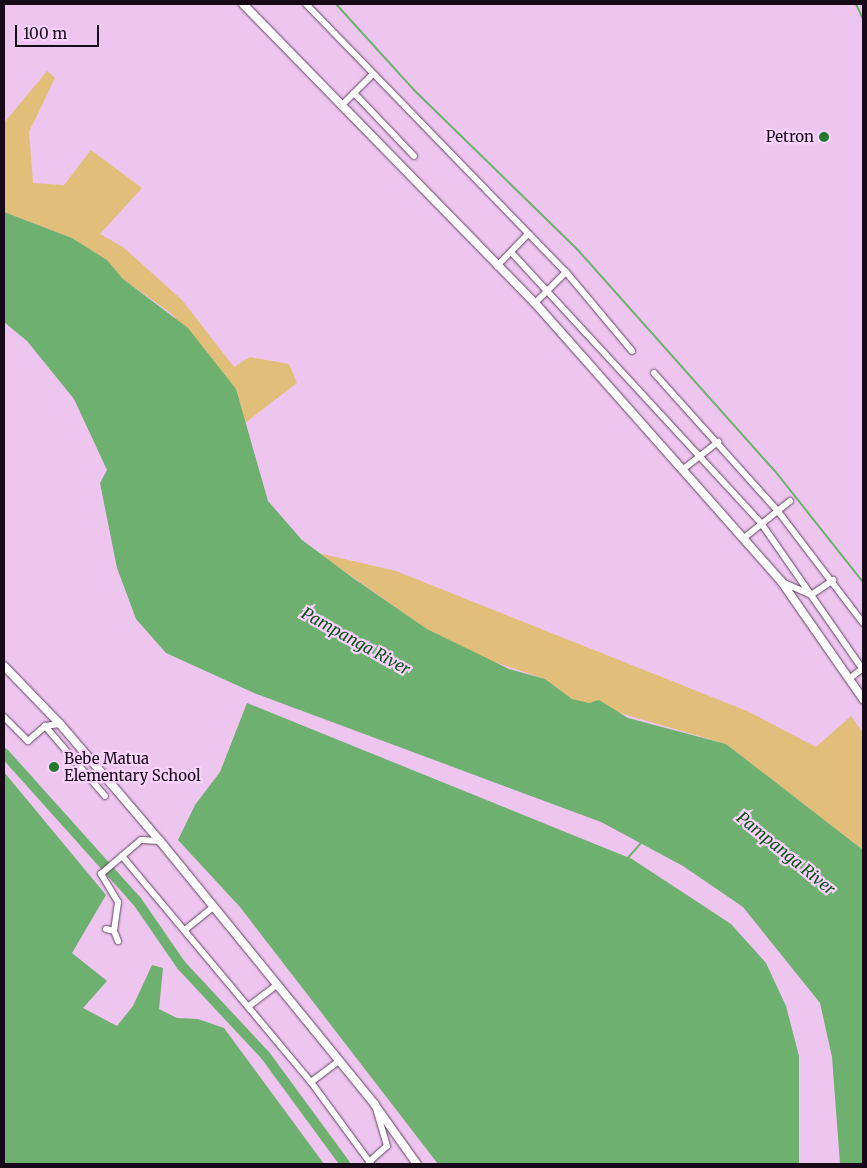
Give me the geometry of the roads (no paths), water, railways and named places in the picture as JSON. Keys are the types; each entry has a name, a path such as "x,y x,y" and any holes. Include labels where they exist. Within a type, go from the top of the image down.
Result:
{"street":[{"path":"243,4 534,303 744,538 781,582 863,699"},
{"path":"306,4 372,75 566,272 632,351"},
{"path":"341,106 372,75"},
{"path":"354,93 414,156"},
{"path":"497,266 528,234"},
{"path":"510,252 548,290 698,458 761,524 863,669 849,679"},
{"path":"534,303 566,272"},
{"path":"654,373 718,442 777,510 833,580 863,624"},
{"path":"682,470 718,442"},
{"path":"744,538 790,501"},
{"path":"811,595 833,580"},
{"path":"781,582 811,595"},
{"path":"4,666 60,724 214,906 375,1105 416,1164"},
{"path":"4,717 28,741 45,726 60,724"},
{"path":"45,726 105,796"},
{"path":"118,941 114,931 118,902 101,874 142,840 160,841"},
{"path":"122,856 186,929 311,1082 370,1163 388,1146 375,1105"},
{"path":"186,929 214,906"},
{"path":"106,929 114,931"},
{"path":"249,1006 277,985"},
{"path":"311,1082 339,1061"}],"water":[{"name":"Pampanga River","path":"4,212 72,238 107,260 123,279 188,328 236,389 268,501 302,540 353,578 427,629 509,669 545,679 572,699 589,703 599,700 628,718 726,744 863,850 863,1164 840,1164 832,1057 820,1003 743,907 683,866 601,822 254,693 166,653 136,619 117,568 100,483 107,470 74,399 27,341 4,322"},
{"path":"247,703 632,859 731,924 766,963 786,1006 799,1056 799,1164 438,1164 240,907 178,840 195,805 220,772"},
{"path":"4,772 106,895 72,953 107,981 83,1008 117,1026 133,1006 152,965 163,968 159,1009 177,1018 198,1019 224,1028 324,1164 4,1164"}],"waterway":[{"path":"336,4 414,90 577,249 775,471 863,582"},
{"path":"856,4 863,19"},
{"path":"4,753 137,901 181,965 265,1055 345,1164"},
{"path":"627,859 641,843"}],"place":[{"name":"Petron","path":"824,137"},
{"name":"Bebe Matua Elementary School","path":"54,767"}]}
